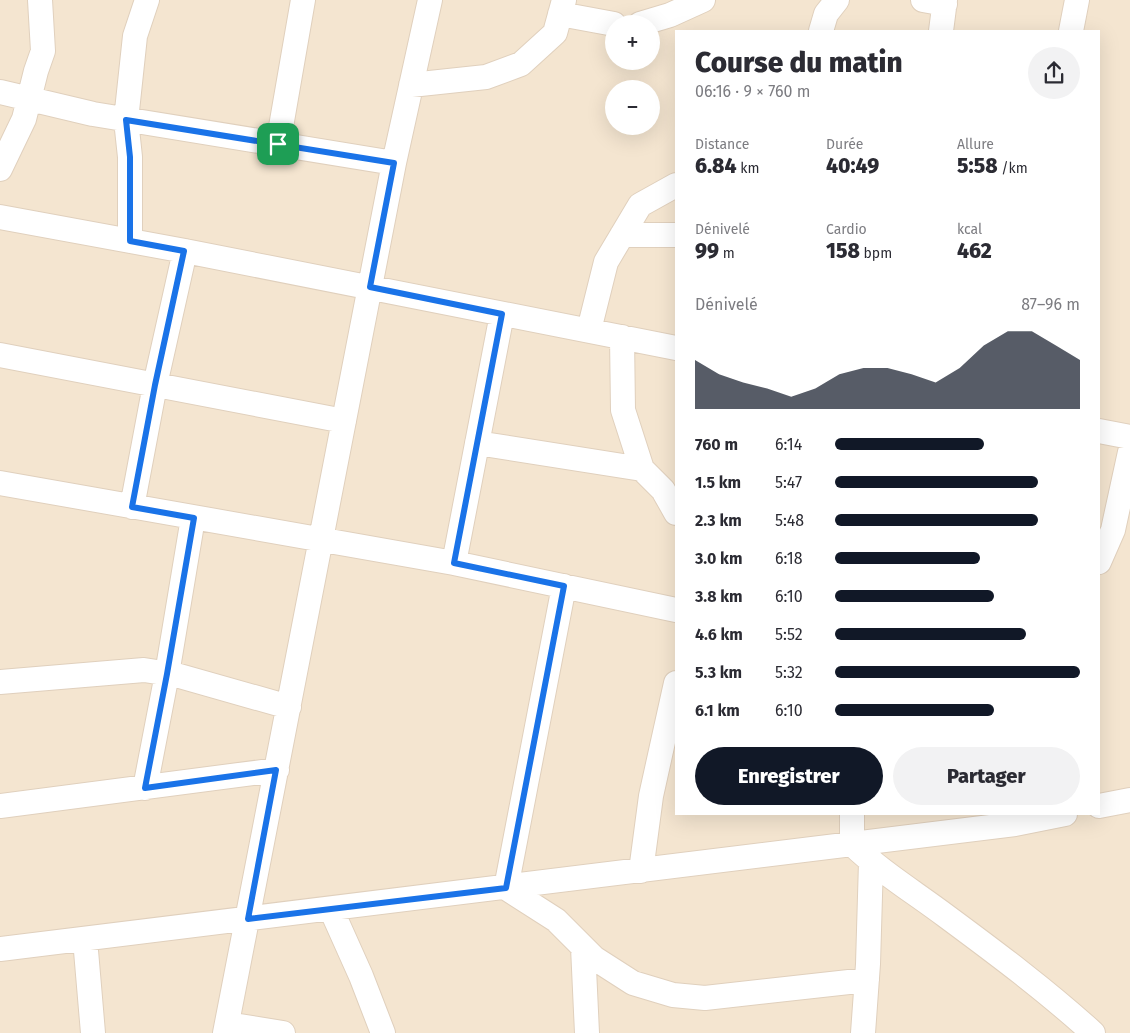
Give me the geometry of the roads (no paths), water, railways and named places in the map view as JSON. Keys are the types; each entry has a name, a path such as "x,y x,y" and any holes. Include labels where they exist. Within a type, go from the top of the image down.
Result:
{"street":[{"path":"0,169 24,119 43,51 40,0"},
{"path":"130,241 130,157 126,120 135,36 147,0"},
{"path":"278,144 303,0"},
{"path":"283,1033 226,1029 394,163 430,0"},
{"path":"660,19 670,16 703,0"},
{"path":"821,30 826,14 837,0"},
{"path":"1071,30 1078,0"},
{"path":"938,1 941,30"},
{"path":"412,85 486,76 521,64 555,33 562,7 605,21"},
{"path":"0,92 126,120 394,163"},
{"path":"589,330 606,262 622,235 640,205 675,186"},
{"path":"0,217 370,287 675,348"},
{"path":"622,235 675,236"},
{"path":"132,507 155,385 184,251"},
{"path":"454,563 502,314"},
{"path":"622,337 623,410 642,469 663,490 675,511"},
{"path":"0,355 344,421"},
{"path":"1100,431 1130,437"},
{"path":"477,443 642,469"},
{"path":"1100,560 1113,530 1130,452"},
{"path":"0,483 454,563 675,610"},
{"path":"145,788 194,518"},
{"path":"506,888 564,586"},
{"path":"0,682 144,670 167,674 289,706"},
{"path":"641,871 651,796 675,688"},
{"path":"0,806 276,770"},
{"path":"1100,806 1130,800"},
{"path":"852,815 852,844 871,862 946,916 1057,1001 1093,1033"},
{"path":"0,950 1016,824 1051,815"},
{"path":"863,1033 871,862"},
{"path":"506,888 556,920 594,958 633,982 673,995 705,998 866,980"},
{"path":"331,909 361,976 383,1033"},
{"path":"85,940 93,1033"},
{"path":"583,947 588,1033"}]}
